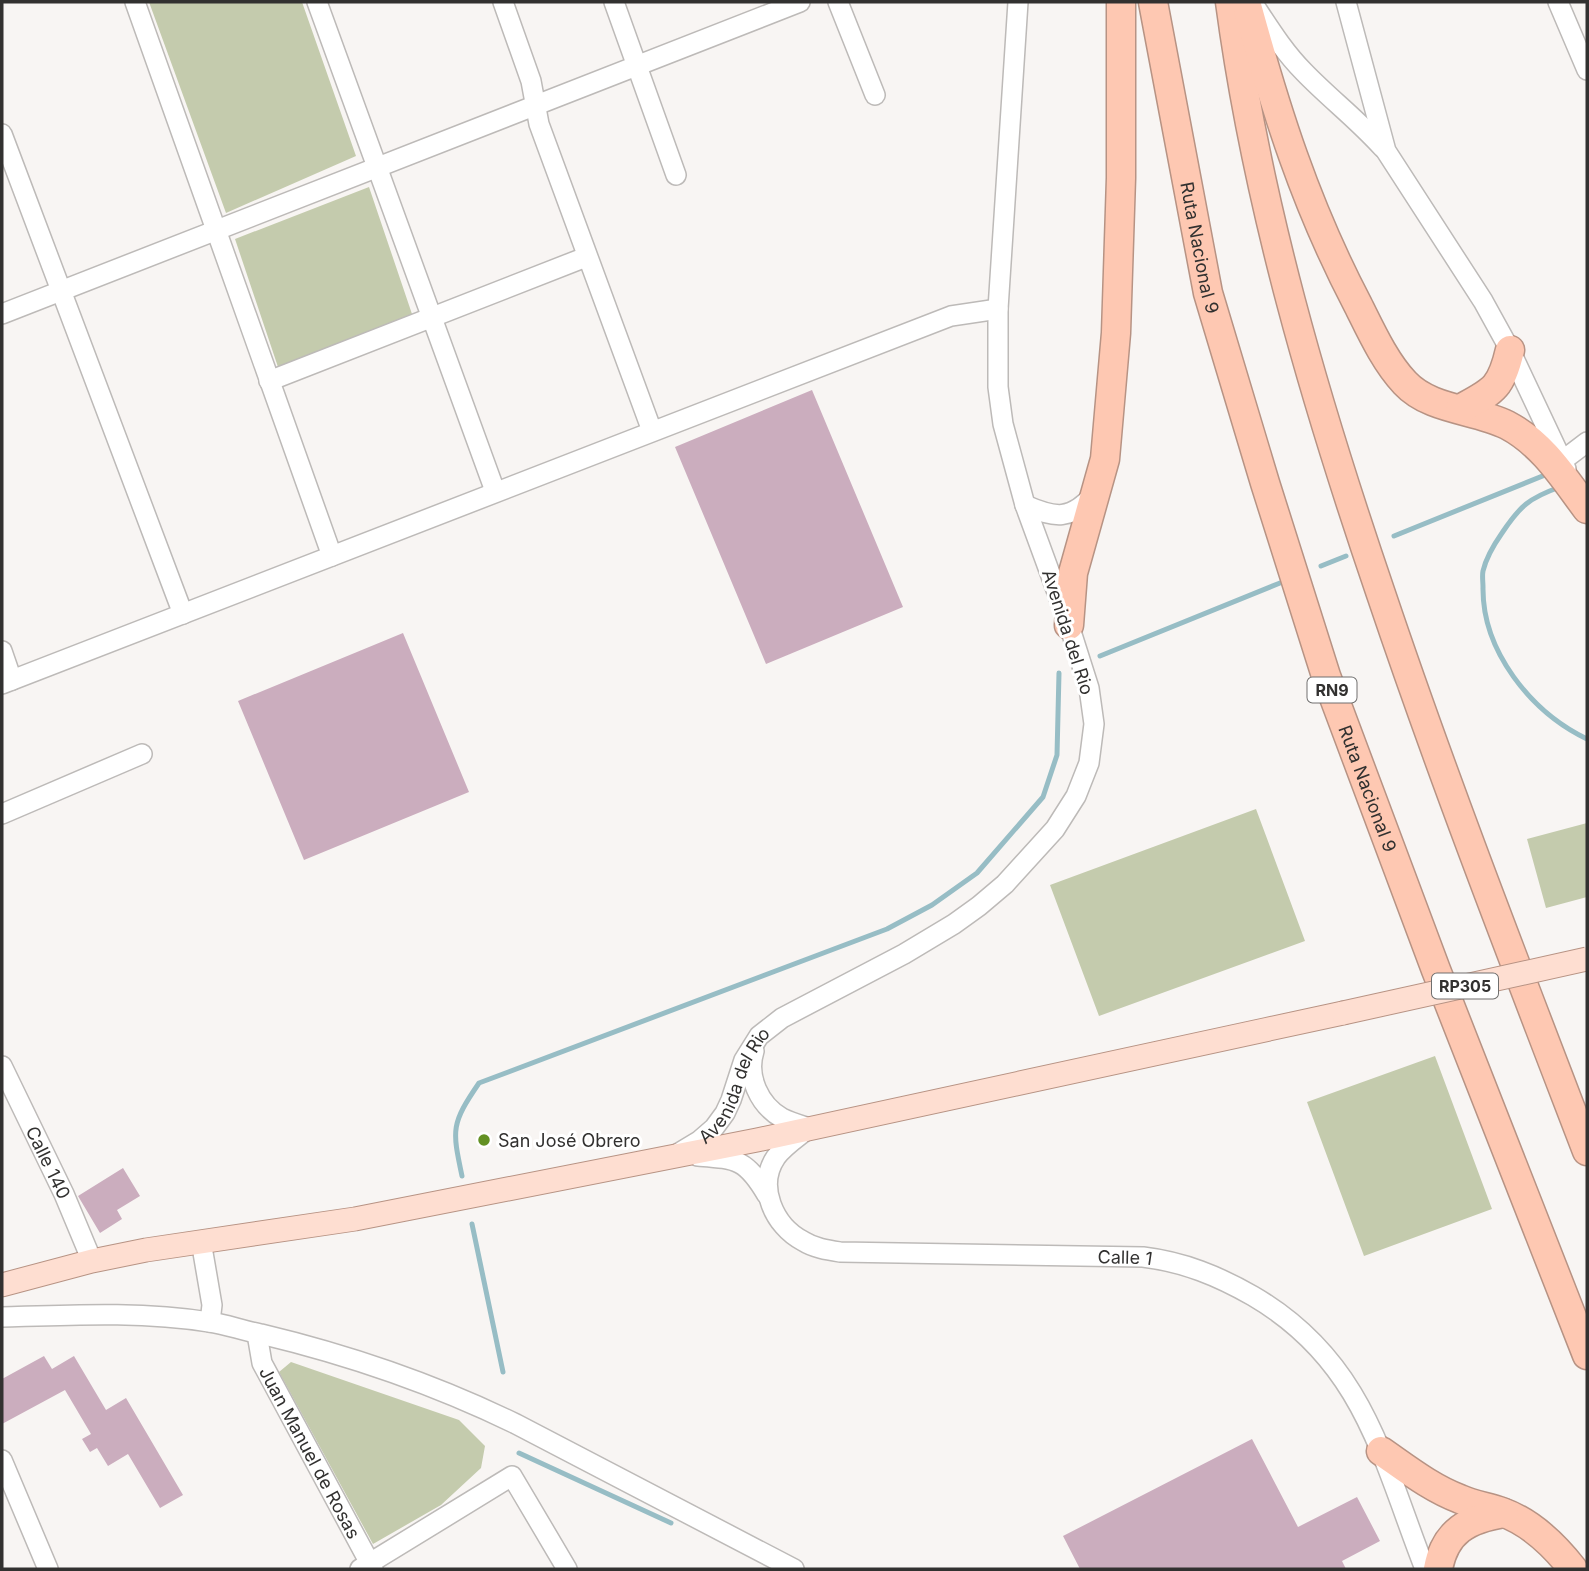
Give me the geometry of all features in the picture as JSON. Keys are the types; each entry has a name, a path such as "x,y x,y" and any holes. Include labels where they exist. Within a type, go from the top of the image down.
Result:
{"highway":[{"path":"1069,625 1073,573 1105,459 1116,332 1121,177 1121,2"},
{"name":"Ruta Nacional 9","path":"1153,2 1208,293 1322,663 1436,970 1587,1355"},
{"path":"1230,2 1241,82 1283,275 1342,480 1420,709 1587,1151"},
{"path":"1249,2 1283,131 1301,183 1323,235 1391,363 1405,383 1421,396 1504,424 1522,434 1544,451 1587,509"},
{"path":"1460,409 1496,387 1504,374 1510,350"},
{"path":"1381,1451 1426,1482 1461,1500 1505,1513 1531,1528 1558,1551 1573,1569"},
{"path":"1438,1569 1441,1552 1451,1536 1485,1516 1505,1513"}],"main road":[{"name":"RP305","path":"2,1285 92,1261 201,1241 355,1219 809,1128 1587,959"}],"street":[{"path":"135,2 332,556"},
{"path":"317,2 379,166 430,317 495,491"},
{"path":"503,2 531,80 539,124 652,431"},
{"path":"614,2 676,175"},
{"path":"2,314 800,2"},
{"path":"838,2 875,95"},
{"name":"Avenida del Rio","path":"676,1155 699,1141 714,1128 725,1113 744,1060 759,1036 782,1018 954,924 1005,884 1055,828 1076,796 1089,763 1094,724 1089,688 1025,505 1003,424 998,387 999,309 1018,2"},
{"path":"1249,2 1288,55 1386,151 1483,301 1510,350 1587,509"},
{"path":"1346,2 1386,151"},
{"path":"1558,2 1587,69"},
{"path":"2,134 183,614"},
{"path":"269,381 586,257"},
{"path":"2,651 7,682 951,316 999,309"},
{"path":"1562,461 1587,442"},
{"path":"1025,505 1045,514 1066,516 1083,507 1097,491"},
{"path":"2,814 142,754"},
{"path":"759,1036 752,1057 752,1071 754,1085 761,1099 783,1119 809,1128 776,1157 769,1171 767,1195"},
{"name":"Calle 140","path":"2,1066 70,1206 92,1261"},
{"name":"Calle 1","path":"676,1155 725,1158 741,1162 755,1174 773,1209 791,1233 819,1248 840,1252 1143,1257 1185,1265 1226,1281 1296,1325 1317,1345 1347,1384 1381,1451 1425,1569"},
{"path":"201,1241 212,1305 210,1322"},
{"path":"2,1317 149,1316 210,1322 304,1344 378,1366 471,1402 794,1569"},
{"name":"Juan Manuel de Rosas","path":"257,1334 262,1363 368,1567"},
{"path":"2,1460 48,1569"},
{"path":"368,1567 512,1476 567,1569"}],"green space":[{"path":"149,2 302,2 356,156 226,213"},
{"path":"369,187 412,314 278,367 235,239"},
{"path":"1256,809 1305,941 1099,1016 1050,885"},
{"path":"1587,823 1587,897 1546,908 1527,839"},
{"path":"1435,1056 1492,1209 1364,1256 1307,1102"},
{"path":"291,1362 459,1420 485,1446 481,1468 441,1505 373,1544 279,1372"}],"building":[{"path":"812,390 903,607 766,664 675,447"},
{"path":"403,633 469,792 304,860 238,701"},
{"path":"123,1168 140,1196 117,1210 122,1219 100,1233 78,1196"},
{"path":"44,1356 52,1369 74,1356 106,1410 126,1398 183,1495 160,1508 128,1454 108,1466 97,1448 90,1452 82,1439 91,1434 65,1390 2,1424 2,1379"},
{"path":"1252,1439 1298,1527 1357,1497 1380,1541 1342,1561 1346,1569 1080,1569 1063,1536"}],"waterway":[{"path":"1394,536 1550,473"},
{"path":"1560,487 1526,504 1497,541 1483,571 1485,611 1501,656 1529,696 1547,713 1587,739"},
{"path":"1321,566 1346,556"},
{"path":"1100,656 1280,583"},
{"path":"462,1176 456,1127 463,1108 479,1083 887,929 932,905 977,873 1043,797 1057,755 1059,673"},
{"path":"472,1224 503,1372"},
{"path":"519,1453 671,1523"}],"place":[{"name":"San José Obrero","path":"484,1140"}]}
